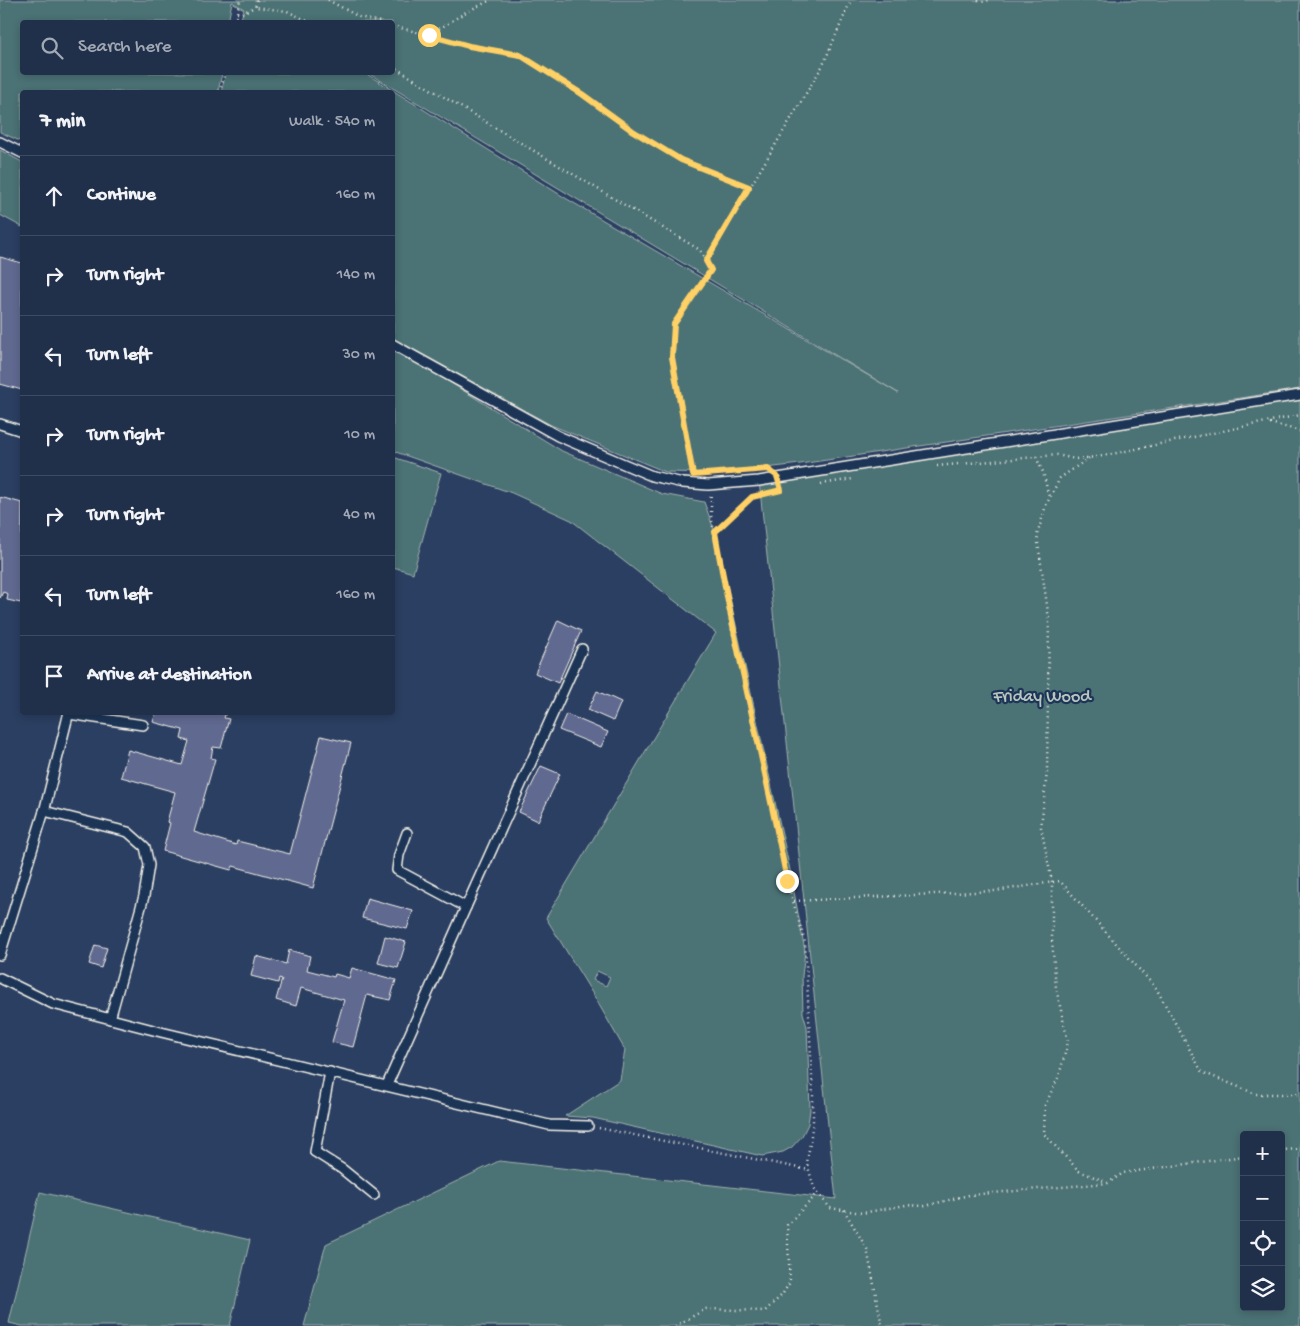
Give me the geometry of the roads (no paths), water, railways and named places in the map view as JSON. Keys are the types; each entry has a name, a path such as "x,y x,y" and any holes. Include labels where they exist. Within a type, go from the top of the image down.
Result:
{"lane":[{"path":"0,142 20,152"},
{"path":"395,346 558,436 652,476 683,483 711,485 759,481 1300,395"},
{"path":"0,424 20,429"},
{"path":"387,1084 582,649"},
{"path":"0,955 44,811 68,715"},
{"path":"81,715 142,725"},
{"path":"44,811 128,832 145,847 149,865 144,896 110,1018"},
{"path":"407,833 399,855 397,870 466,907"},
{"path":"0,978 53,1004 330,1072 387,1084 548,1125 588,1126"},
{"path":"330,1072 316,1152 342,1168 374,1195"}],"park label":[{"name":"Friday Wood","path":"1042,697"}]}
